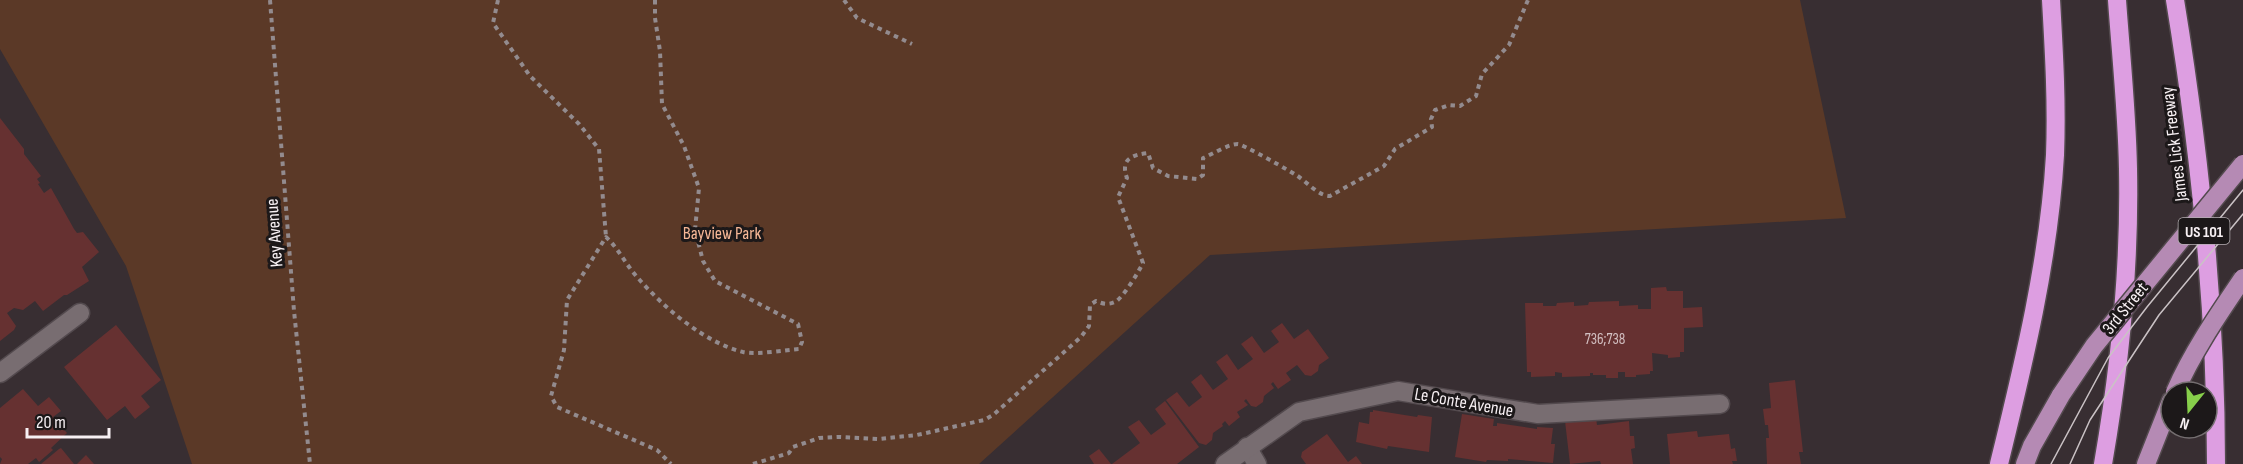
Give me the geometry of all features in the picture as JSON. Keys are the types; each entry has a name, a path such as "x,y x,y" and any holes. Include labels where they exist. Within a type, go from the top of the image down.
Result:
{"highway":[{"path":"1999,464 2027,347 2048,231 2055,155 2056,78 2051,0"},
{"path":"2103,464 2121,341 2127,265 2128,169 2117,0"},
{"name":"James Lick Freeway","path":"2175,0 2204,218 2216,464"}],"main road":[{"name":"3rd Street","path":"2025,464 2032,446 2061,395 2094,346 2243,164"},
{"path":"2181,380 2217,315 2243,278"},
{"path":"2146,464 2159,431"}],"street":[{"path":"0,373 80,313"},
{"name":"Le Conte Avenue","path":"1225,464 1299,412 1398,391 1538,414 1720,404"},
{"path":"1247,447 1257,464"}],"path":[{"name":"Key Avenue","path":"270,0 294,311 310,464"},
{"path":"498,0 493,23 499,32 530,76 579,124 599,148 606,237 567,300 564,350 552,396 557,407 657,450 671,464"},
{"path":"606,237 636,276 657,297 703,335 745,352 799,349 802,342 798,324 715,281 702,261 695,231 699,188 684,146 662,104 655,0"},
{"path":"844,0 857,18 912,44"},
{"path":"753,464 789,453 793,447 819,438 878,439 917,435 984,420 993,415 1081,337 1089,326 1090,305 1096,302 1104,304 1117,301 1139,273 1143,262 1118,197 1127,178 1124,170 1127,160 1134,154 1148,153 1153,168 1168,176 1197,179 1203,175 1203,158 1237,144 1247,147 1296,175 1324,196 1330,196 1384,166 1395,149 1432,127 1431,119 1435,110 1449,105 1460,106 1476,96 1482,74 1509,45 1528,0"}],"green space":[{"name":"Bayview Park","path":"0,0 1800,0 1846,218 1210,255 979,464 192,464 126,266 0,49"}],"building":[{"path":"0,118 41,176 37,179 44,193 51,188 77,233 83,232 99,252 82,267 89,281 64,295 43,311 35,301 23,310 14,308 7,313 16,326 0,341"},
{"path":"1666,287 1667,291 1683,291 1683,308 1702,307 1703,327 1684,328 1684,352 1680,352 1680,357 1668,358 1668,355 1652,353 1653,371 1650,371 1650,374 1636,375 1636,377 1625,377 1625,372 1618,372 1618,378 1606,378 1606,375 1593,375 1593,373 1590,373 1590,376 1562,377 1562,373 1555,372 1555,376 1531,377 1531,372 1527,372 1525,303 1556,306 1557,303 1574,302 1574,306 1588,305 1589,302 1619,301 1619,306 1638,305 1638,309 1651,309 1651,288"},
{"path":"1282,323 1294,339 1308,329 1329,358 1319,365 1318,371 1311,376 1305,375 1297,365 1286,373 1291,380 1278,389 1273,382 1271,384 1274,388 1256,407 1251,406 1246,399 1244,401 1248,405 1237,412 1240,417 1229,426 1225,421 1223,426 1213,433 1212,440 1206,445 1199,443 1166,400 1177,392 1189,407 1202,397 1191,382 1201,374 1213,390 1228,379 1216,362 1227,354 1238,370 1253,359 1241,344 1252,336 1264,353 1279,342 1271,331"},
{"path":"116,325 161,380 141,396 150,407 135,419 125,406 107,420 64,367"},
{"path":"1795,380 1803,452 1799,452 1801,464 1767,464 1766,438 1769,438 1763,409 1771,408 1769,383"},
{"path":"23,389 38,406 49,397 61,411 53,417 67,433 39,462 36,458 28,464 0,464 2,459 0,457 0,408"},
{"path":"1165,401 1199,447 1177,464 1112,464 1140,443 1128,427 1139,420 1151,435 1166,424 1155,409"},
{"path":"1373,410 1432,417 1429,452 1388,446 1387,449 1356,442 1359,422 1369,424 1370,412"},
{"path":"1462,414 1494,419 1493,426 1497,426 1497,423 1537,429 1537,427 1553,428 1551,444 1555,444 1553,463 1508,459 1508,461 1487,460 1486,462 1455,457"},
{"path":"1596,418 1597,425 1629,421 1630,436 1634,436 1635,448 1631,449 1633,464 1601,464 1600,461 1570,464 1565,421"},
{"path":"1697,431 1698,437 1729,434 1731,449 1735,448 1737,461 1732,461 1733,464 1670,464 1667,434"},
{"path":"1327,434 1348,462 1356,456 1362,464 1306,464 1301,457 1302,452"},
{"path":"61,448 74,464 41,464 59,449"},
{"path":"1099,449 1111,464 1094,464 1089,456"},
{"path":"86,455 94,464 77,464"}],"tram line":[{"path":"2051,464 2108,358 2243,190"},
{"path":"2070,464 2090,420 2159,315 2243,214"}]}
